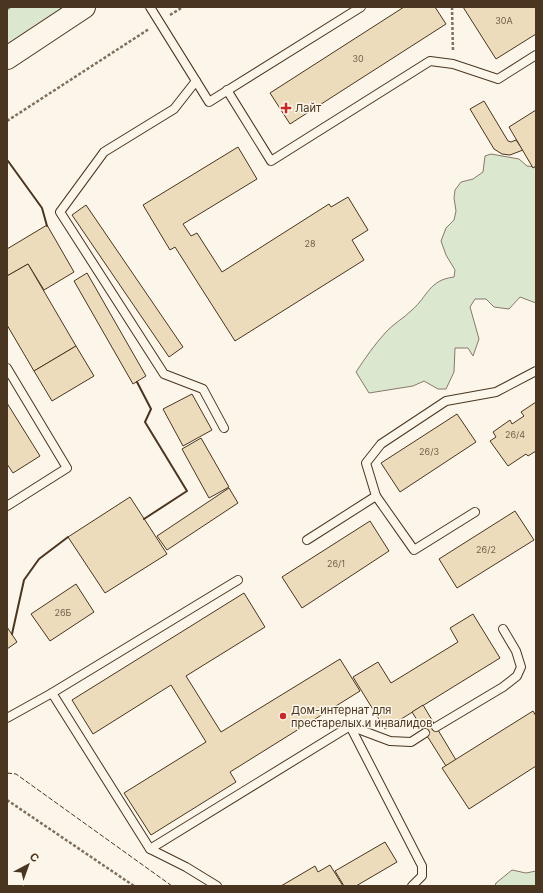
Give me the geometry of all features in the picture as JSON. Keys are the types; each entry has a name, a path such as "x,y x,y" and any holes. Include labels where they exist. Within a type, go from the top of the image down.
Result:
{"main road":[{"path":"7,58 84,7"}],"lane":[{"path":"150,7 209,102 361,7"},
{"path":"227,90 271,161 430,61 453,64 498,79 536,55"},
{"path":"196,81 174,109 104,152 60,212 164,374 203,389 224,428"},
{"path":"7,368 67,468 7,506"},
{"path":"475,512 414,550 376,496 366,463 381,444 446,401 496,392 536,371"},
{"path":"306,540 376,496"},
{"path":"7,718 52,693 238,580"},
{"path":"436,727 503,687 517,676 521,667 516,651 503,629"},
{"path":"52,693 150,849 186,867 217,886"},
{"path":"150,849 350,726"},
{"path":"350,726 390,741 411,742 425,733"},
{"path":"350,726 422,866 422,876 412,886"}],"path":[{"path":"7,9 11,7"},
{"path":"7,121 182,7"},
{"path":"452,7 453,64"},
{"path":"7,800 134,886"}],"green space":[{"path":"7,7 84,7 7,58"},
{"path":"491,154 519,159 527,166 536,167 536,303 520,297 509,309 494,307 486,299 475,299 470,307 479,339 473,356 468,348 455,348 454,372 446,389 438,389 424,381 413,386 369,393 356,372 370,351 389,329 417,305 434,285 439,281 454,277 455,270 446,255 441,241 446,228 454,220 456,211 454,198 455,190 461,182 473,179 483,172 485,156"},
{"path":"512,870 526,873 536,871 536,886 495,886 496,883"}],"building":[{"path":"404,7 435,7 446,24 290,124 270,93"},
{"path":"463,7 536,7 536,34 496,59"},
{"path":"484,101 508,141 511,142 516,140 523,150 510,155 502,154 494,149 470,109"},
{"path":"536,110 536,166 533,168 509,127"},
{"path":"238,147 257,179 183,224 191,236 197,233 222,272 329,204 331,207 348,197 368,230 352,240 364,260 235,341 175,247 170,250 143,205"},
{"path":"86,205 183,347 169,357 72,215"},
{"path":"47,225 74,272 44,290 28,264 7,276 7,249"},
{"path":"28,264 76,346 34,371 7,325 7,276"},
{"path":"87,273 146,376 133,384 74,281"},
{"path":"76,346 94,376 52,401 34,371"},
{"path":"192,394 212,430 183,446 163,409"},
{"path":"536,402 536,451 528,456 526,454 508,466 490,441 496,437 493,432 510,420 512,424 524,416 521,412"},
{"path":"7,403 40,456 13,473 7,464"},
{"path":"457,414 476,442 400,492 381,463"},
{"path":"201,438 229,487 209,498 182,449"},
{"path":"229,488 238,503 167,550 157,536"},
{"path":"130,497 167,554 105,593 68,537"},
{"path":"515,511 534,540 457,588 439,559"},
{"path":"370,521 389,551 302,608 282,577"},
{"path":"76,584 94,612 50,641 31,614"},
{"name":"Дом-интернат для престарелых и инвалидов","path":"244,593 265,627 186,676 221,732 340,659 360,691 230,772 236,782 151,835 124,793 206,742 171,685 93,734 72,700"},
{"path":"473,614 500,658 385,729 353,677 378,662 391,683 458,642 450,628"},
{"path":"7,627 17,642 7,649"},
{"path":"423,705 456,760 446,766 412,712"},
{"path":"533,711 536,716 536,766 469,809 442,768"},
{"path":"385,842 397,862 356,886 344,886 335,871"},
{"path":"330,865 343,886 281,886 315,866 318,872"}],"fence":[{"path":"7,773 16,774 172,886"}],"wall":[{"path":"7,162 8,161 42,208 47,226"},
{"path":"137,382 151,409 145,422 187,491 144,519"},
{"path":"12,634 24,580 39,559 68,537"}],"place":[{"name":"Лайт","path":"286,108"},
{"name":"Дом-интернат для престарелых и инвалидов","path":"283,716"}]}
